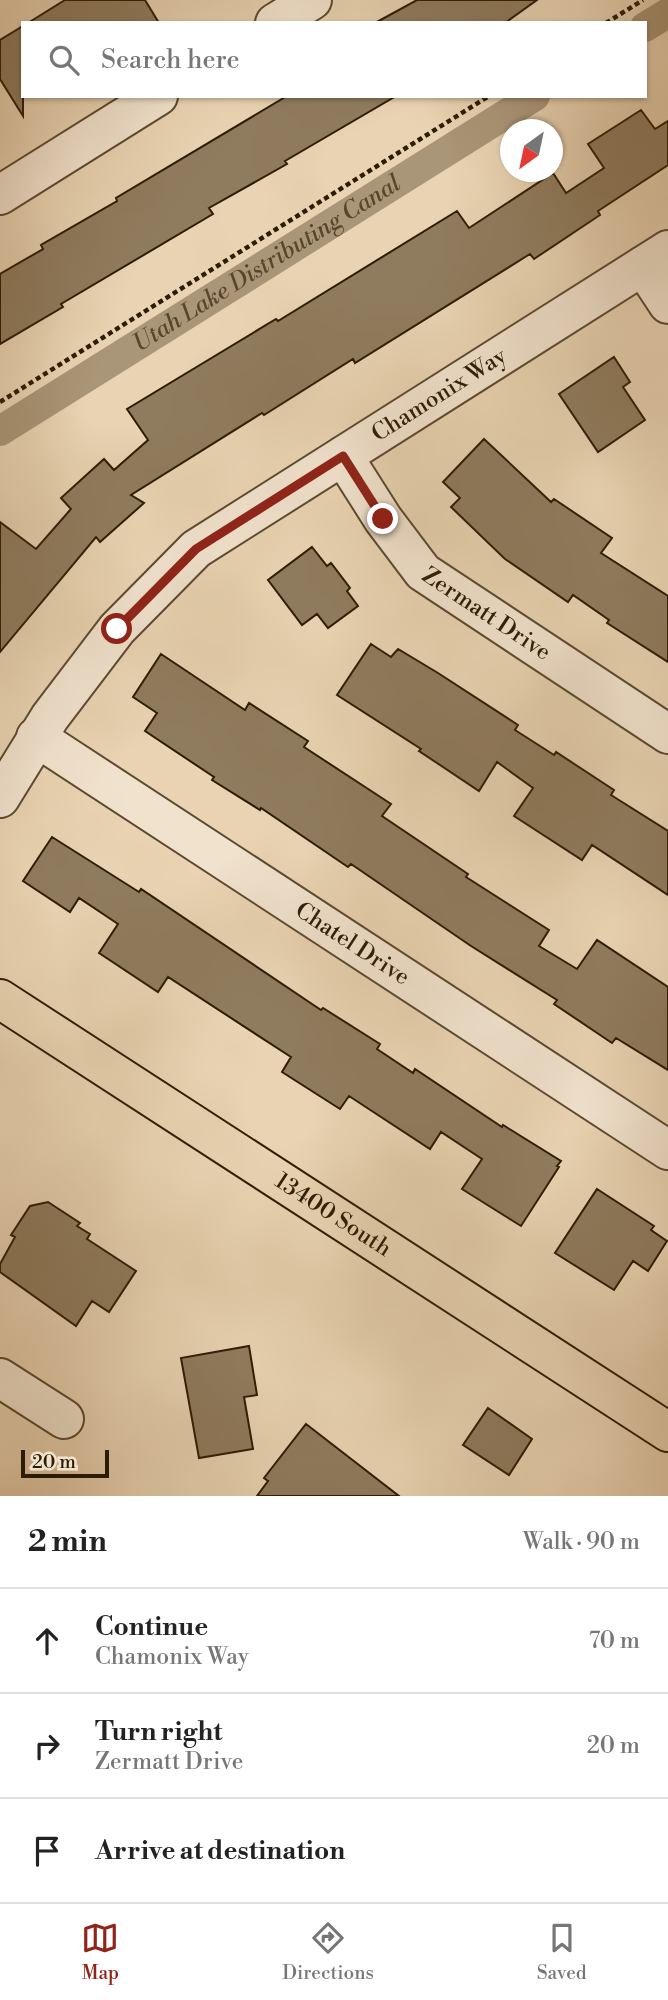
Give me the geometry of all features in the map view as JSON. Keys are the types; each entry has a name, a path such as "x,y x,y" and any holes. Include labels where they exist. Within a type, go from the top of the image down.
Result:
{"main road":[{"name":"13400 South","path":"0,999 668,1432"}],"street":[{"path":"278,21 312,0"},
{"path":"0,195 155,98"},
{"path":"655,258 668,304"},
{"name":"Chamonix Way","path":"0,799 37,737 117,629 196,549 655,258"},
{"name":"Zermatt Drive","path":"343,456 383,519 423,572 668,734"},
{"name":"Chatel Drive","path":"37,737 668,1150"},
{"path":"0,1378 64,1419"}],"path":[{"path":"609,21 643,0"},
{"path":"0,402 486,98"}],"building":[{"path":"65,0 145,0 158,21 31,21"},
{"path":"417,0 537,0 508,21 379,21"},
{"path":"21,27 23,116 0,79 0,40"},
{"path":"284,98 393,98 285,161 287,164 209,208 213,214 61,304 63,307 0,344 0,274 43,249 41,245 117,201 116,198"},
{"path":"641,110 655,129 668,121 668,165 598,211 600,215 534,259 530,254 355,363 353,359 131,495 144,503 100,542 96,537 0,652 0,522 36,549 71,509 61,498 104,459 114,470 148,440 127,409 276,319 278,321 457,211 469,228 539,182 559,182 566,193 604,168 588,144"},
{"path":"614,357 630,382 623,387 645,420 598,452 559,394"},
{"path":"484,439 551,502 554,499 612,538 601,553 668,596 668,662 607,623 609,620 573,595 568,602 505,559 451,507 460,498 443,482"},
{"path":"312,547 327,566 331,563 350,588 347,591 358,606 328,628 317,614 302,625 268,580"},
{"path":"371,644 391,657 398,649 438,673 518,725 515,730 554,755 556,752 614,790 611,795 668,831 668,895 592,845 582,860 514,816 533,788 497,762 479,791 419,751 421,749 337,695"},
{"path":"161,654 245,710 249,703 308,741 304,747 391,804 382,816 468,874 466,877 549,930 539,946 577,969 597,940 668,987 668,1070 616,1038 612,1043 554,1004 557,1000 471,946 351,864 348,867 261,808 260,810 212,780 214,777 145,731 157,713 133,697"},
{"path":"52,837 139,892 141,889 321,1010 323,1008 380,1044 377,1049 413,1073 415,1069 502,1127 503,1125 561,1161 521,1226 462,1189 482,1159 441,1132 430,1149 349,1096 340,1109 282,1072 291,1057 168,977 158,992 99,953 118,924 79,898 70,912 23,881"},
{"path":"597,1189 654,1226 651,1230 667,1241 648,1271 633,1261 614,1290 555,1253"},
{"path":"48,1202 80,1223 77,1226 90,1234 87,1239 136,1271 109,1312 92,1301 76,1326 0,1272 0,1264 15,1237 11,1235 30,1206"},
{"path":"249,1346 257,1395 244,1397 253,1449 199,1458 181,1358"},
{"path":"488,1408 532,1439 509,1475 463,1445"},
{"path":"306,1424 399,1496 257,1496 268,1481 264,1478"}],"waterway":[{"name":"Utah Lake Distributing Canal","path":"647,26 668,13"},
{"name":"Utah Lake Distributing Canal","path":"0,431 532,98"}],"route":[{"path":"117,629 196,549 343,456 383,519"}]}
